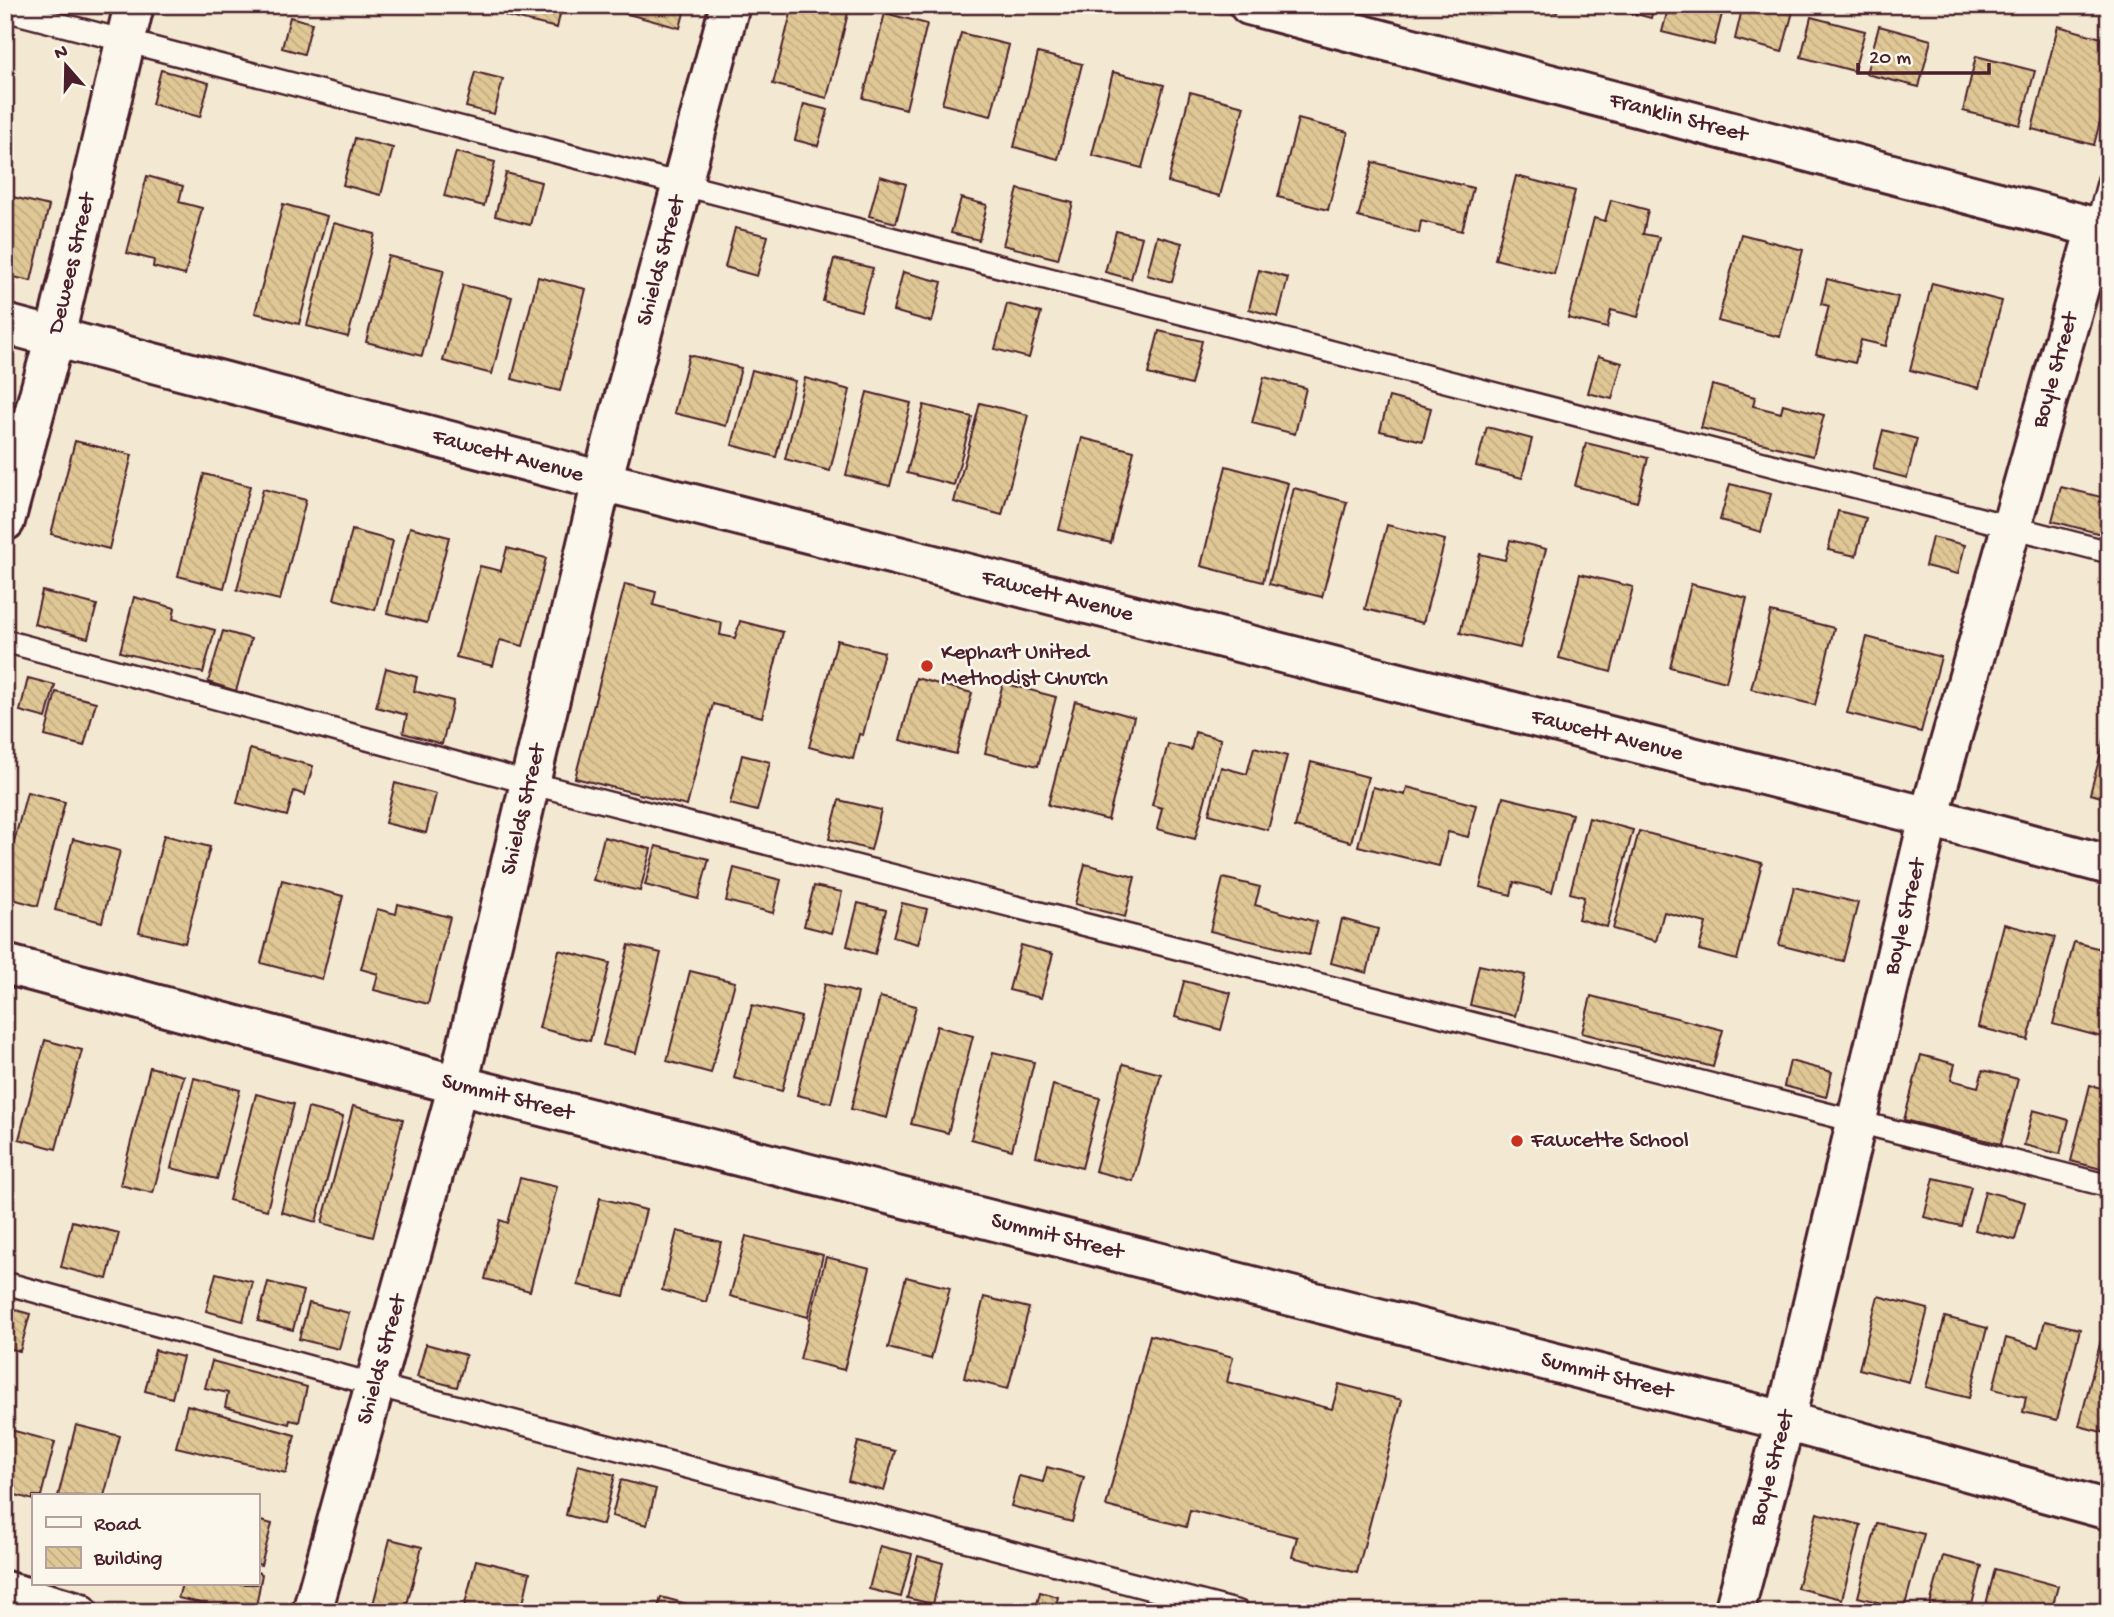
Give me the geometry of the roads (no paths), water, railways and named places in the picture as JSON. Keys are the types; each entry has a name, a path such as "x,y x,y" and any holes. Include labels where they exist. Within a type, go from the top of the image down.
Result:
{"street":[{"name":"Shields Street","path":"312,1612 458,1085 602,481 730,5"},
{"name":"Franklin Street","path":"1249,5 2102,230"},
{"name":"Dewees Street","path":"5,521 55,336 130,22"},
{"name":"Boyle Street","path":"1734,1612 1784,1421 1929,817 2011,526 2102,230"},
{"name":"Fawcett Avenue","path":"5,324 602,481 2109,865"},
{"name":"Summit Street","path":"5,964 458,1085 1784,1421 2109,1510"},
{"path":"5,1591 78,1612"}],"lane":[{"path":"5,10 130,22 682,183 2109,552"},
{"path":"2102,230 2109,180"},
{"path":"5,641 530,783 2109,1186"},
{"path":"5,1283 374,1385 1239,1612"}],"place":[{"name":"Kephart United Methodist Church","path":"927,666"},
{"name":"Fawcette School","path":"1517,1141"}]}
